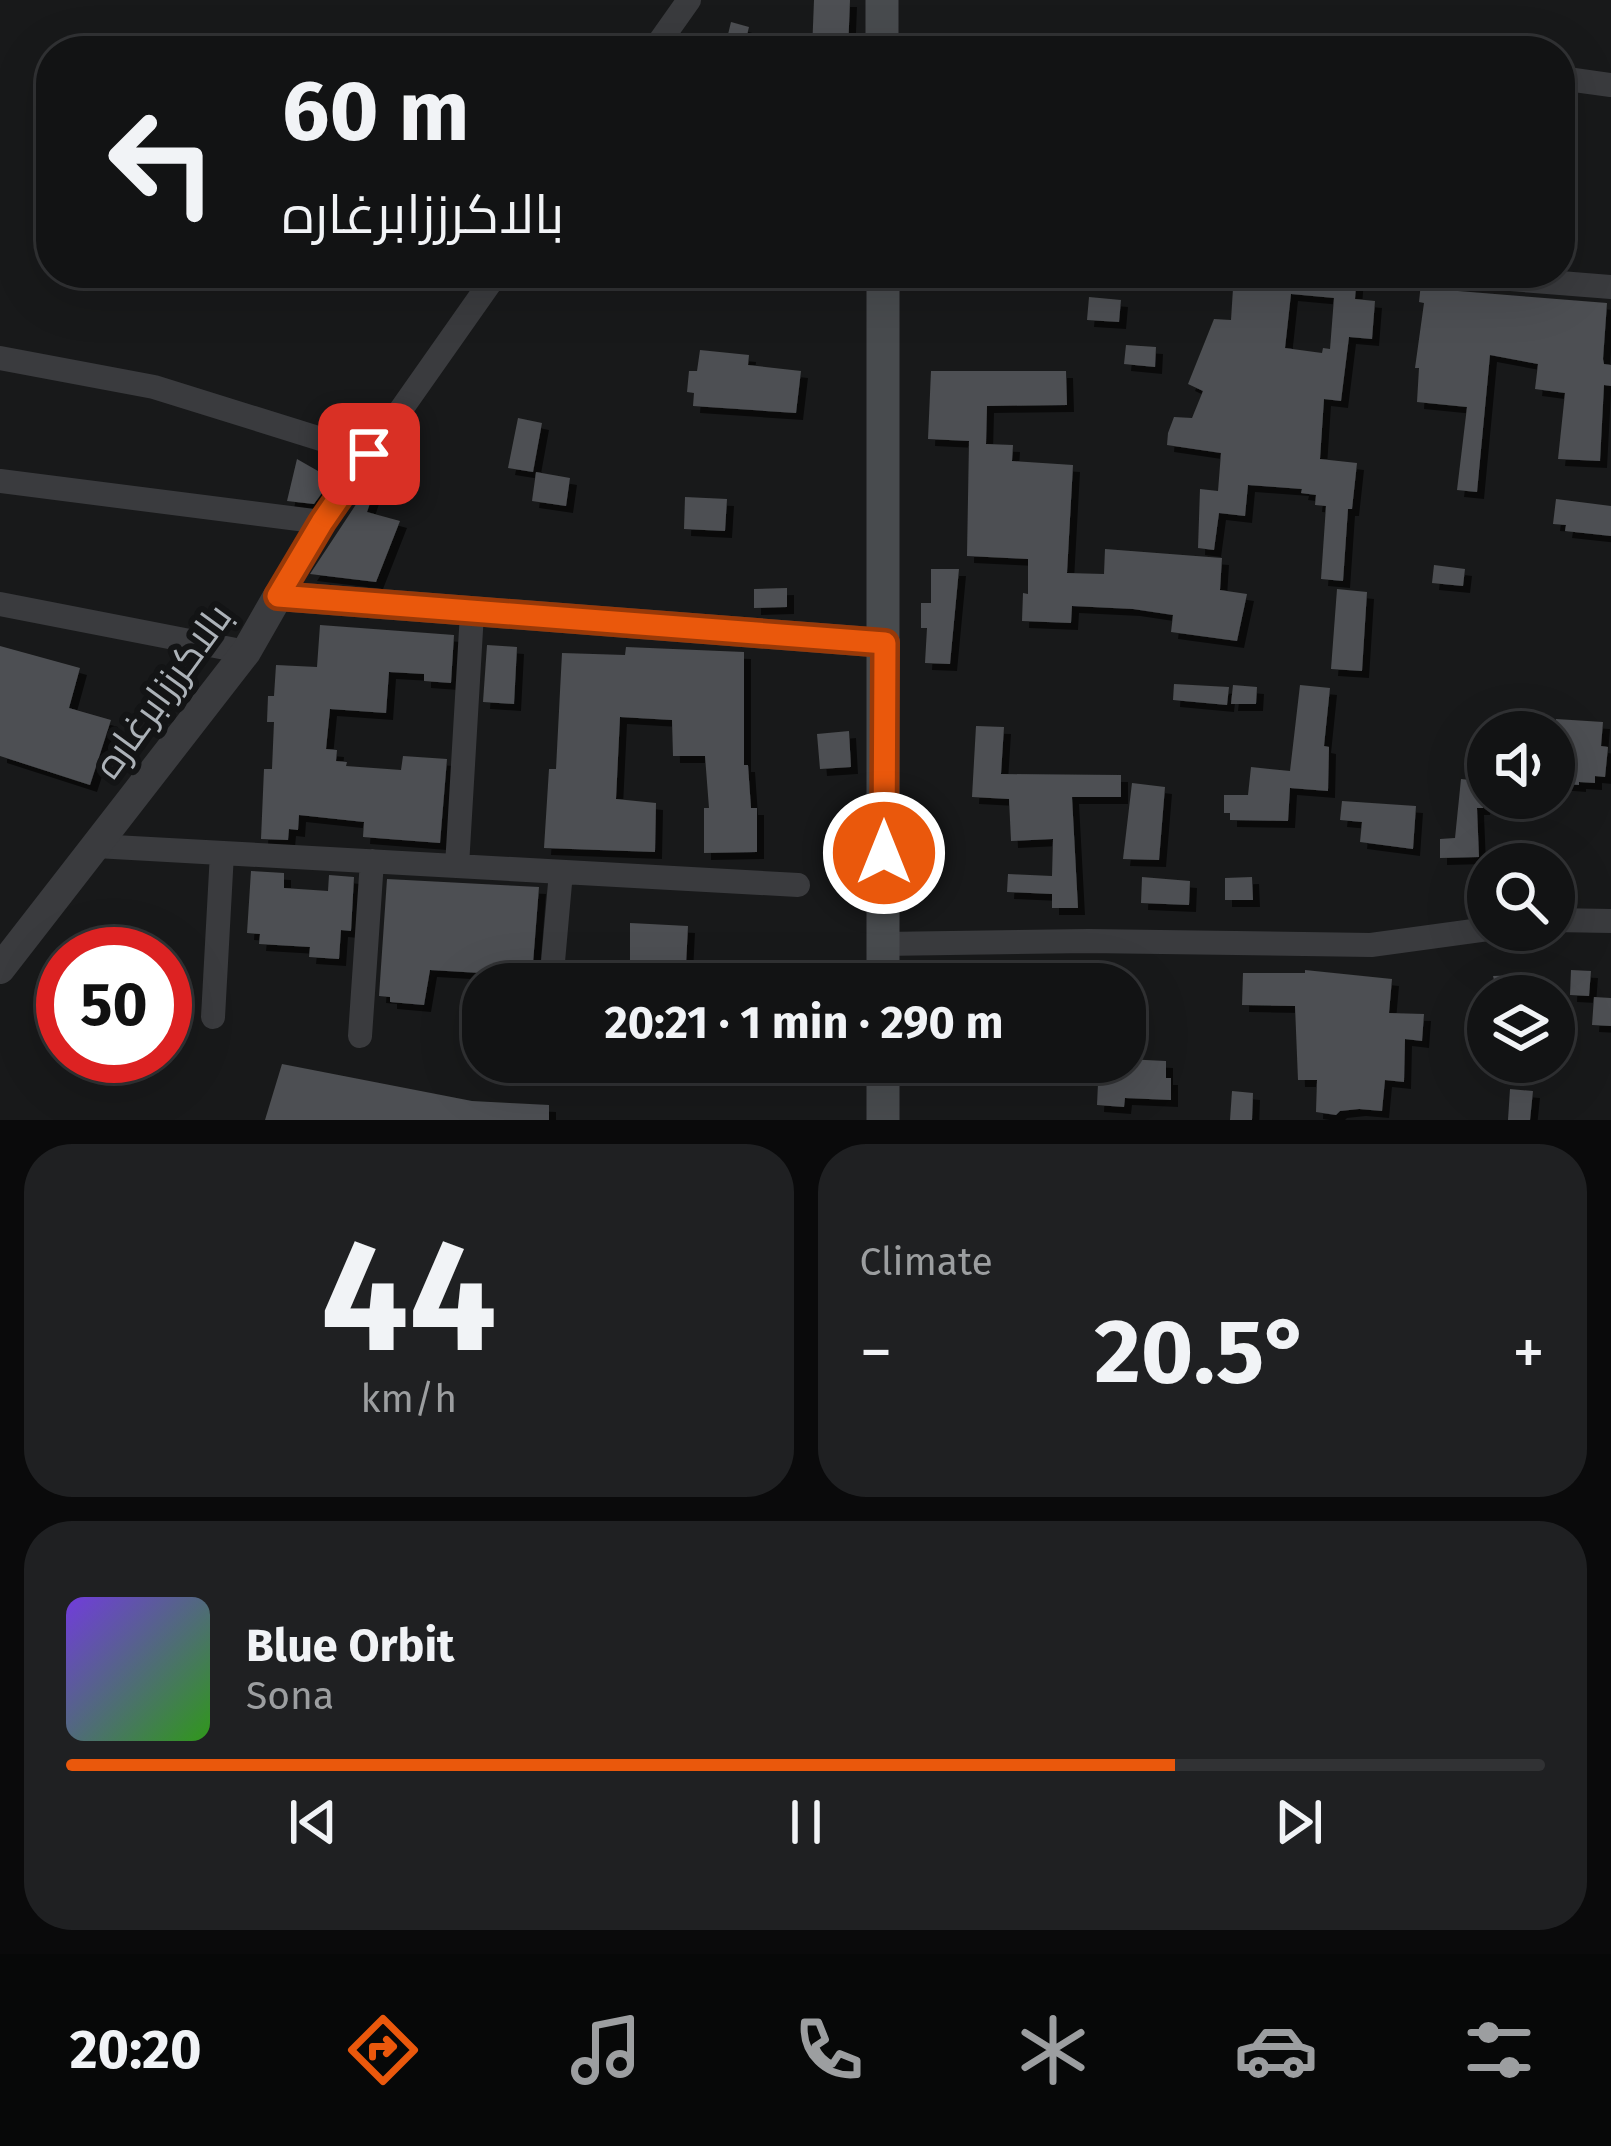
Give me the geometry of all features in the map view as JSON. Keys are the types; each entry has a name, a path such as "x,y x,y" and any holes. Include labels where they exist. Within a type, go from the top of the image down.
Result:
{"main road":[{"path":"882,0 882,36"},
{"path":"883,288 883,963"},
{"path":"883,1083 883,1120"}],"street":[{"path":"663,36 688,0"},
{"path":"1575,80 1611,85"},
{"path":"1575,284 1611,287"},
{"path":"278,596 322,522 485,288"},
{"path":"0,358 154,387 369,454"},
{"path":"0,481 322,522"},
{"name":"بالاکرززابرغاره","path":"0,969 246,652 278,596 885,643"},
{"path":"0,604 246,652"},
{"path":"457,866 472,613"},
{"path":"96,846 798,885"},
{"path":"214,1017 222,853"},
{"path":"360,1036 372,861"},
{"path":"552,963 561,872"},
{"path":"1575,920 1611,921"},
{"path":"883,944 1371,945 1467,932"}],"building":[{"path":"814,0 850,0 849,36 813,36"},
{"path":"731,22 749,27 747,36 728,36"},
{"path":"1233,288 1356,288 1355,299 1375,301 1372,339 1349,337 1341,401 1324,399 1320,459 1357,463 1343,581 1321,579 1326,506 1315,505 1316,495 1301,493 1302,489 1248,485 1245,516 1219,513 1214,550 1198,548 1200,489 1218,491 1221,453 1167,445 1174,417 1192,418 1203,391 1188,384 1214,319 1231,320","holes":["1291,294 1334,298 1330,349 1323,348 1322,353 1285,348"]},
{"path":"1420,288 1431,288 1607,303 1603,359 1611,365 1611,386 1604,385 1600,461 1558,459 1565,393 1535,389 1538,364 1490,355 1477,492 1457,490 1467,407 1417,402 1419,368 1415,368 1424,303 1419,302"},
{"path":"1089,297 1121,300 1119,322 1087,320"},
{"path":"1126,345 1156,347 1155,367 1124,364"},
{"path":"700,350 749,355 748,365 801,371 796,413 693,406 694,393 687,392 689,371 697,371"},
{"path":"931,371 1066,371 1067,405 987,406 986,444 1013,445 1012,461 1073,465 1067,573 1104,574 1105,549 1222,558 1220,590 1247,594 1237,641 1171,632 1173,615 1133,609 1072,606 1071,623 1022,621 1028,559 967,556 969,441 928,439"},
{"path":"518,418 542,423 533,472 508,468"},
{"path":"297,459 332,479 314,504 287,501"},
{"path":"384,462 367,512 400,521 376,582 310,574"},
{"path":"536,472 570,478 566,506 532,501"},
{"path":"685,497 727,499 725,531 684,529"},
{"path":"1556,499 1611,506 1611,536 1565,531 1566,525 1553,524"},
{"path":"1434,565 1465,569 1463,586 1432,583"},
{"path":"931,569 959,569 950,664 925,663 927,628 921,628 921,603 931,603"},
{"path":"787,588 787,607 754,608 754,589"},
{"path":"1337,589 1367,592 1362,671 1331,669"},
{"path":"320,625 454,635 451,683 424,681 424,674 389,672 386,713 330,709 326,749 337,750 336,761 347,762 346,766 401,770 403,756 447,759 440,843 363,837 364,822 299,815 298,830 289,829 288,840 261,839 264,769 272,769 274,722 267,722 268,696 274,696 276,665 317,667"},
{"path":"487,645 517,647 514,704 483,702"},
{"path":"0,646 80,668 69,708 111,720 90,785 0,756"},
{"path":"626,647 744,652 744,765 748,765 751,808 757,808 757,852 704,853 704,808 709,808 705,756 673,756 672,720 620,717 616,799 656,803 655,852 544,848 549,769 556,769 562,653 625,655"},
{"path":"1174,684 1229,687 1227,705 1173,700"},
{"path":"1233,685 1257,687 1256,704 1231,704"},
{"path":"1300,685 1330,688 1324,746 1329,747 1328,791 1290,788 1288,821 1230,820 1230,813 1224,813 1224,795 1248,795 1251,767 1290,771"},
{"path":"1575,720 1603,722 1601,746 1608,747 1605,777 1595,776 1595,783 1575,785"},
{"path":"976,726 1004,727 1001,774 1121,775 1121,797 1072,797 1078,908 1052,908 1052,894 1007,892 1008,874 1052,876 1053,839 1011,841 1009,799 972,797"},
{"path":"849,731 851,767 820,769 817,734"},
{"path":"1461,779 1467,780 1467,819 1477,819 1478,843 1467,843 1467,857 1440,858 1440,839 1455,838"},
{"path":"1132,783 1165,787 1159,860 1123,859"},
{"path":"1342,801 1416,806 1413,849 1360,842 1362,822 1340,820"},
{"path":"251,871 284,873 284,888 328,891 329,875 354,877 351,931 341,930 339,959 309,957 310,947 259,944 260,934 247,933"},
{"path":"1142,877 1190,881 1189,905 1141,903"},
{"path":"1252,877 1253,900 1225,900 1225,878"},
{"path":"387,879 539,887 533,963 462,963 462,972 430,970 424,1005 390,1002 390,997 379,996"},
{"path":"630,923 688,926 686,963 630,963"},
{"path":"1305,970 1392,979 1389,1013 1424,1014 1422,1041 1405,1039 1404,1082 1385,1080 1382,1111 1316,1112 1317,1080 1298,1080 1295,1006 1242,1005 1243,973"},
{"path":"1571,970 1591,971 1589,996 1575,995 1575,975"},
{"path":"1594,997 1611,998 1611,1026 1592,1025"},
{"path":"1146,1060 1166,1061 1171,1100 1125,1098 1124,1107 1097,1105 1098,1083 1146,1083"},
{"path":"282,1064 472,1101 549,1105 549,1120 265,1120"},
{"path":"1510,1089 1533,1091 1530,1120 1508,1120"},
{"path":"1232,1091 1253,1093 1252,1120 1230,1120"}],"route":[{"path":"369,454 278,596 885,643 884,853"}]}
